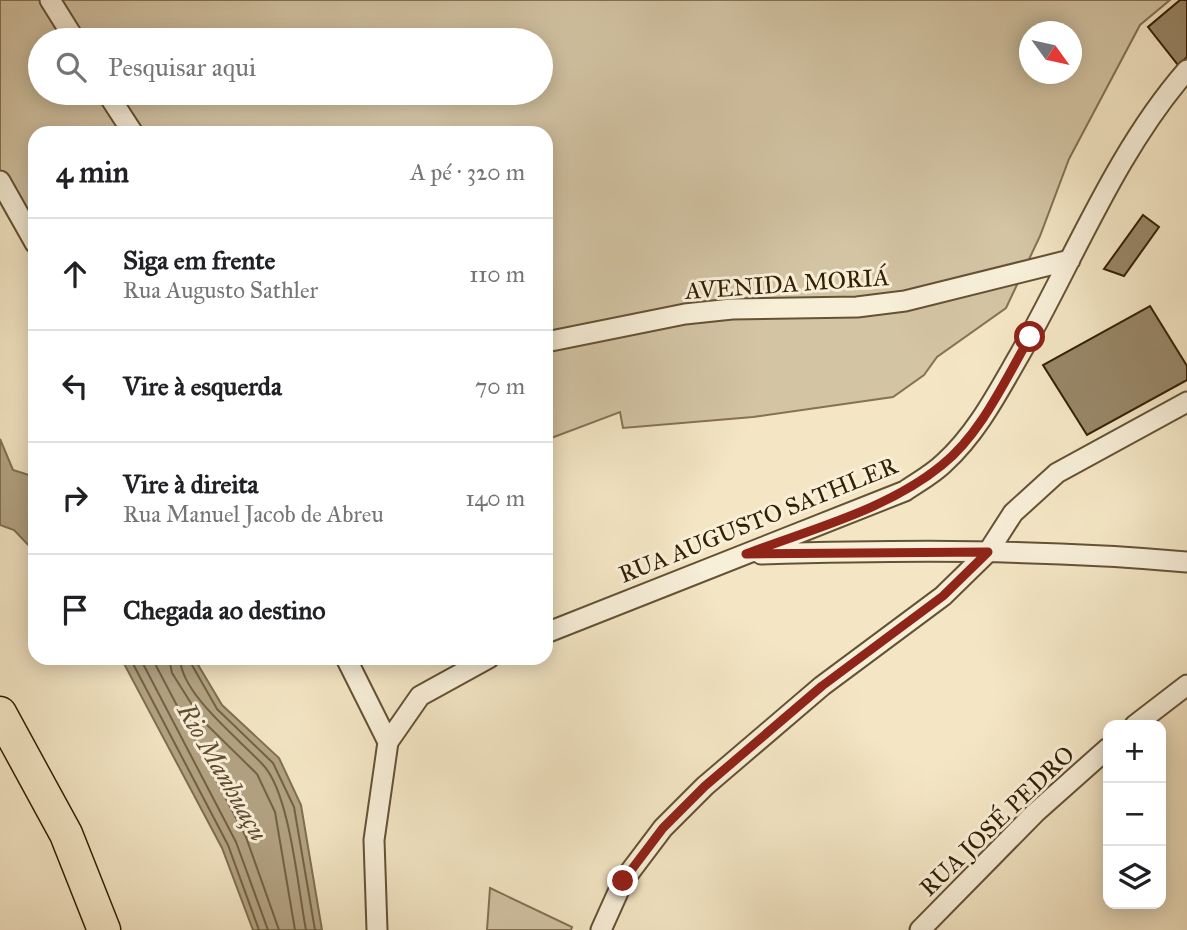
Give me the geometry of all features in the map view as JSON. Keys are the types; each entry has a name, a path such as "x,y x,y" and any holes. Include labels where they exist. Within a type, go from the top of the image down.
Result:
{"highway":[{"path":"0,713 66,834 104,930"}],"street":[{"path":"50,0 68,28"},
{"name":"RUA AUGUSTO SATHLER","path":"553,630 599,609 905,491 944,464 979,423 1106,192 1167,94 1187,70"},
{"path":"115,105 128,126"},
{"path":"0,181 28,231"},
{"name":"AVENIDA MORIÁ","path":"553,341 685,314 732,309 857,307 905,301 1070,260"},
{"path":"601,930 623,881 663,828 705,786 822,686 943,596 988,552 1013,513 1057,473 1187,402"},
{"path":"746,554 988,552 1102,555 1187,562"},
{"path":"350,665 388,742"},
{"path":"377,930 374,839 388,742 420,696 476,665"},
{"path":"1142,720 1187,685"},
{"name":"RUA JOSÉ PEDRO","path":"920,930 1035,813 1103,752"}],"shaded area":[{"path":"0,0 1170,0 1140,25 1069,159 1040,236 1006,308 937,357 924,375 893,397 753,417 623,428 620,412 553,437 553,126 28,126 28,231 0,181"},
{"path":"490,888 572,927 571,930 487,930"}],"water":[{"path":"0,439 13,470 28,475 28,545 14,530 0,525"},
{"name":"Rio Manhuaçu","path":"125,665 198,665 222,705 279,758 301,805 322,930 253,930 222,848"}],"building":[{"path":"1180,0 1187,0 1187,57 1178,65 1148,27"},
{"path":"1143,215 1159,227 1124,276 1104,269"},
{"path":"1150,306 1187,366 1187,380 1087,435 1043,365"}],"route":[{"path":"623,881 663,828 746,749 822,686 943,596 988,552 746,554 905,491 944,464 979,423 1030,337"}]}
